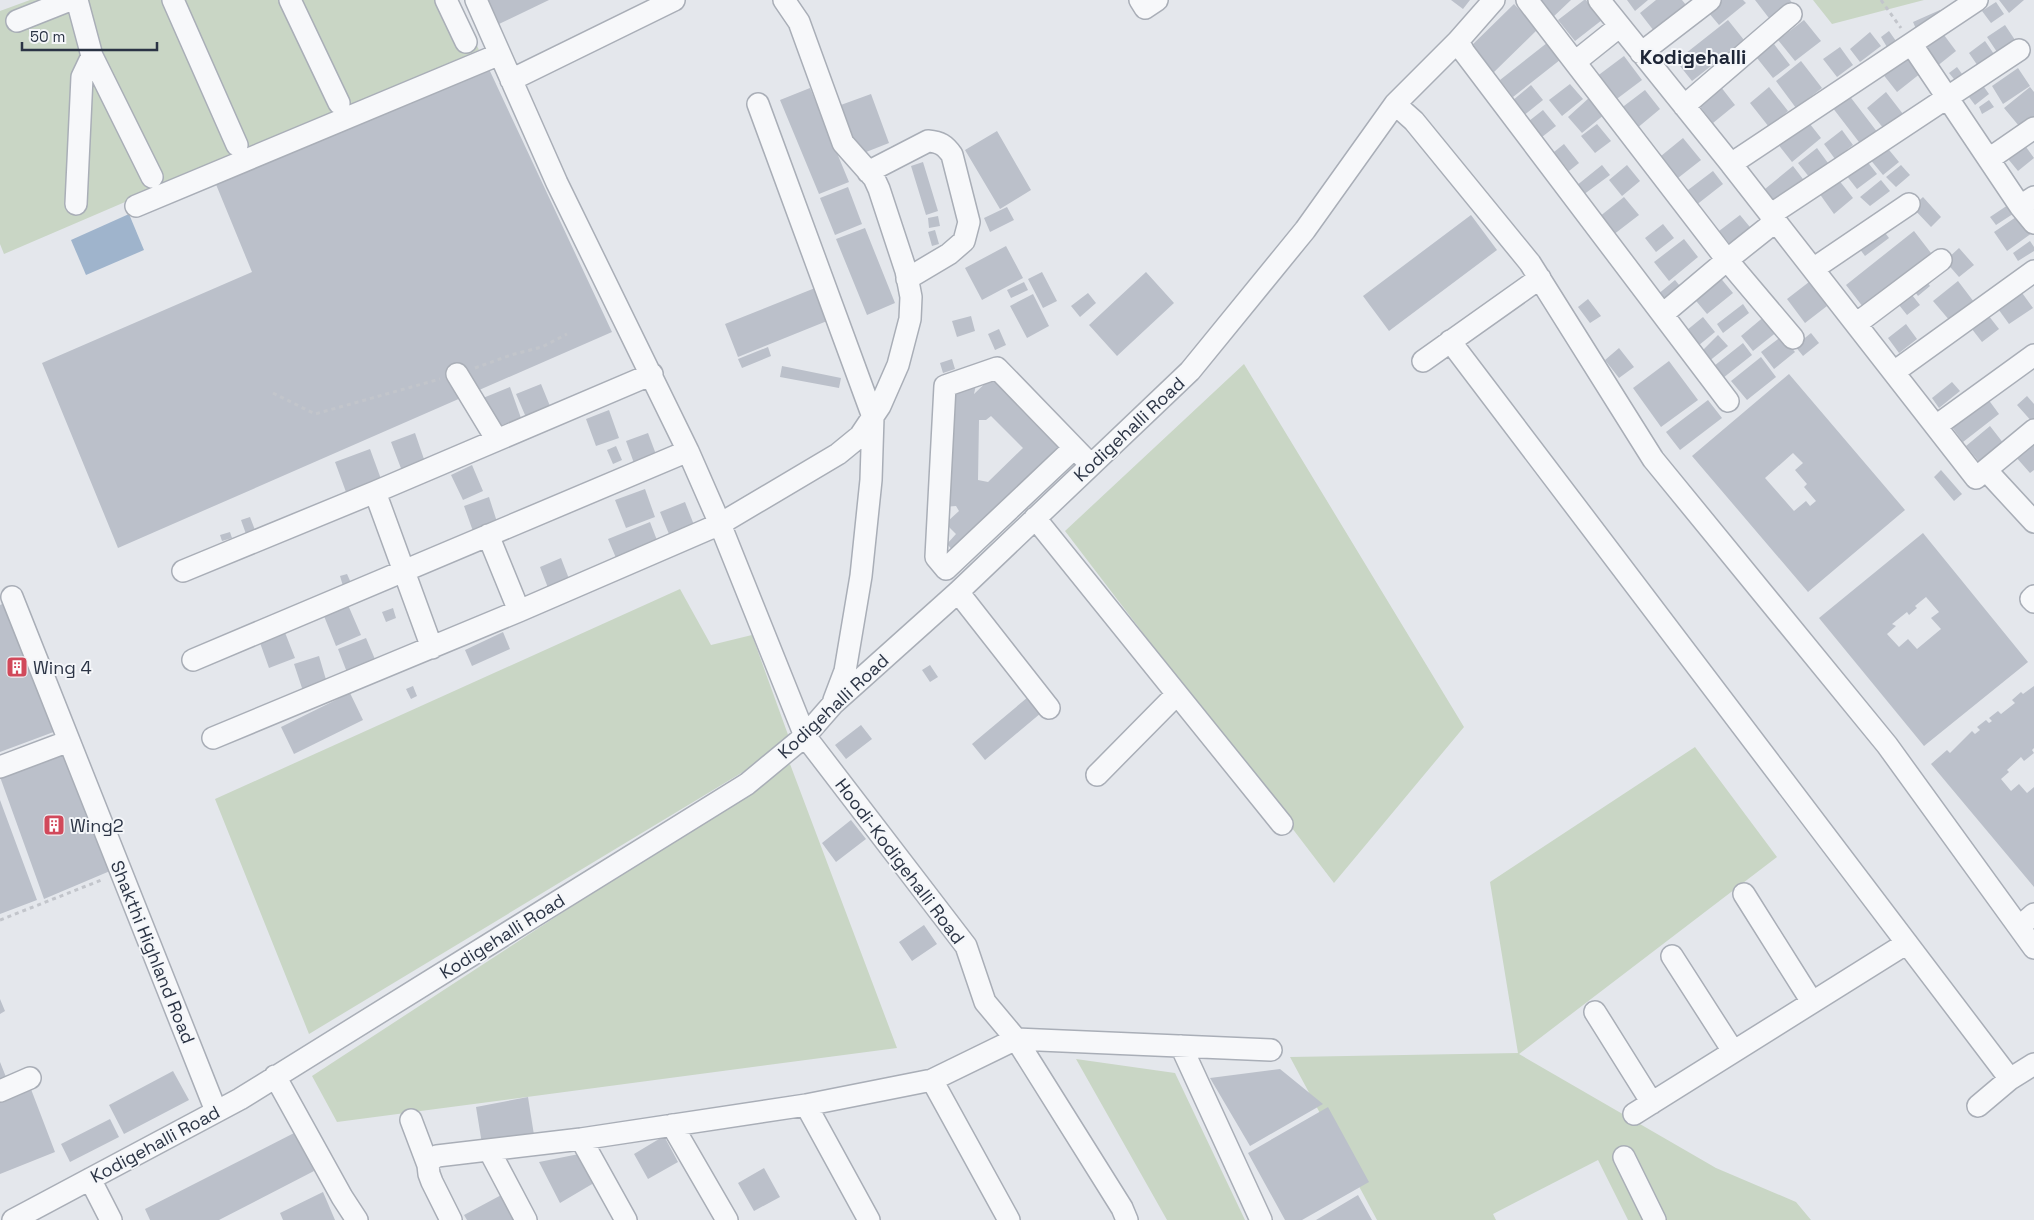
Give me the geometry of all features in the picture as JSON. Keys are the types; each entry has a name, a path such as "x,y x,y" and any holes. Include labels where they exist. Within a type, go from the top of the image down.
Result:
{"street":[{"path":"17,21 70,0"},
{"path":"77,0 92,56 152,177"},
{"path":"174,0 237,145"},
{"path":"290,0 339,103"},
{"path":"446,0 466,42"},
{"name":"Hoodi-Kodigehalli Road","path":"476,0 557,183 688,451 720,524 805,736 966,946 985,1002 1016,1039 1122,1208 1127,1220"},
{"path":"511,80 674,0"},
{"path":"213,738 432,648 720,524 838,454 860,436 880,406 898,365 910,320 911,297 879,189 874,178 843,143 799,22 784,0"},
{"path":"1140,0 1145,8 1157,0"},
{"name":"Kodigehalli Road","path":"13,1220 216,1111 275,1076 747,784 805,736 833,704 958,592 1190,371 1304,230 1394,104 1458,41 1494,0"},
{"path":"1527,0 1727,260 1793,338"},
{"path":"1599,0 1731,164 1976,478 2034,430"},
{"path":"1641,53 1710,0"},
{"path":"1731,164 1977,0"},
{"path":"1684,106 1790,14"},
{"path":"1575,62 1620,26"},
{"path":"1458,41 1464,52 1728,401"},
{"path":"1912,45 1989,159 2027,201 2034,222"},
{"path":"1663,314 1773,218 2019,50"},
{"path":"136,206 500,54"},
{"path":"76,204 82,77 92,56"},
{"path":"758,104 873,417 871,480 861,576 845,671 833,704"},
{"path":"1394,104 1414,120 1530,262 1653,459 2026,921 2034,948"},
{"path":"1989,159 2034,128"},
{"path":"868,172 928,140 939,142 947,147 952,155 969,222 964,241 949,254 907,279"},
{"path":"1813,269 1909,204"},
{"path":"1856,324 1941,260"},
{"path":"1894,372 2034,271"},
{"path":"1423,361 1540,278"},
{"path":"1450,341 2010,1079"},
{"path":"1936,426 2034,355"},
{"path":"1074,448 946,569 936,557 945,386 998,368 1091,465"},
{"path":"457,374 497,440"},
{"path":"182,571 375,492 652,374"},
{"path":"193,660 688,451"},
{"path":"1986,470 2034,522"},
{"path":"375,492 432,648"},
{"path":"1035,518 1282,824"},
{"path":"488,535 519,611"},
{"path":"958,558 975,576"},
{"path":"958,592 1049,708"},
{"path":"2034,596 2032,599 2034,602"},
{"name":"Shakthi Highland Road","path":"12,597 69,741 120,881 216,1111"},
{"path":"1097,775 1177,694"},
{"path":"0,767 69,741"},
{"path":"1744,894 1812,1002"},
{"path":"1595,1012 1643,1108 1906,943"},
{"path":"1672,956 1734,1051"},
{"path":"428,1165 431,1160 438,1156 581,1139 806,1105 932,1080 1016,1039 1271,1050"},
{"path":"1182,1046 1262,1220"},
{"path":"1978,1106 2010,1079 2034,1064"},
{"path":"275,1076 342,1197 357,1220"},
{"path":"0,1091 30,1078"},
{"path":"932,1080 1009,1220"},
{"path":"806,1105 869,1220"},
{"path":"411,1120 428,1165 432,1182 451,1220"},
{"path":"672,1125 727,1220"},
{"path":"581,1139 626,1220"},
{"path":"488,1150 526,1220"},
{"path":"1624,1156 1656,1220"},
{"path":"90,1179 111,1220"}],"path":[{"path":"1881,0 1912,45"},
{"path":"273,393 315,414"},
{"path":"0,920 120,881"}],"green space":[{"path":"30,0 456,0 479,50 4,254 0,244 0,11"},
{"path":"1813,0 1924,0 1832,24"},
{"path":"1244,364 1464,727 1334,883 1065,531"},
{"path":"680,589 711,645 752,635 791,743 309,1034 215,799"},
{"path":"1695,747 1777,857 1519,1054 1716,1168 1796,1202 1811,1220 1628,1220 1598,1160 1493,1214 1496,1220 1377,1220 1290,1057 1518,1053 1490,882"},
{"path":"790,764 897,1048 337,1122 312,1076"},
{"path":"1076,1059 1175,1073 1245,1220 1167,1220"}],"water":[{"path":"129,214 144,250 86,275 71,240"}],"building":[{"path":"487,0 549,0 499,24"},
{"path":"1451,0 1470,0 1463,9"},
{"path":"1535,0 1571,0 1551,19"},
{"path":"1584,0 1602,20 1575,41 1558,20"},
{"path":"1627,0 1648,0 1635,11"},
{"path":"1656,0 1682,0 1686,5 1654,31 1640,13"},
{"path":"1711,0 1743,0 1746,3 1719,25 1703,6"},
{"path":"1755,0 1790,0 1794,5 1772,22"},
{"path":"1999,0 2024,0 2009,13"},
{"path":"1996,2 2004,14 1991,23 1982,11"},
{"path":"1514,4 1538,29 1492,74 1468,49"},
{"path":"1940,10 1944,18 1917,31 1913,22"},
{"path":"1728,20 1744,40 1692,81 1676,61"},
{"path":"1804,20 1821,41 1795,61 1778,40"},
{"path":"2005,25 2019,46 2001,58 1987,37"},
{"path":"1889,31 1896,41 1887,47 1881,37"},
{"path":"1941,31 1956,51 1936,67 1920,48"},
{"path":"1870,32 1881,46 1860,62 1850,49"},
{"path":"1552,39 1565,56 1513,97 1500,80"},
{"path":"1985,41 1996,57 1980,69 1969,53"},
{"path":"1774,44 1790,65 1773,78 1757,58"},
{"path":"1840,47 1853,65 1837,77 1823,59"},
{"path":"1906,55 1921,73 1897,92 1882,73"},
{"path":"1624,56 1642,80 1614,101 1596,77"},
{"path":"1801,61 1822,88 1796,108 1776,81"},
{"path":"1957,67 1965,78 1958,84 1949,73"},
{"path":"2018,68 2030,86 2003,104 1992,86"},
{"path":"489,69 612,332 118,548 42,363 252,272 215,182"},
{"path":"1717,82 1735,105 1713,123 1695,100"},
{"path":"1570,84 1583,99 1562,116 1549,100"},
{"path":"1531,85 1543,100 1523,116 1512,101"},
{"path":"1769,87 1788,111 1769,127 1750,103"},
{"path":"1984,87 1989,94 1975,105 1969,97"},
{"path":"2030,87 2034,92 2034,123 2024,132 2004,108"},
{"path":"810,88 849,182 819,194 780,100"},
{"path":"1645,90 1660,109 1636,129 1620,109"},
{"path":"1845,90 1878,133 1862,146 1829,103"},
{"path":"1886,92 1903,114 1884,129 1867,108"},
{"path":"871,94 889,143 856,156 838,106"},
{"path":"1590,97 1605,114 1582,133 1568,117"},
{"path":"1989,100 1994,107 1982,114 1979,107"},
{"path":"1543,110 1556,126 1542,137 1529,121"},
{"path":"1806,119 1821,138 1792,162 1777,143"},
{"path":"1597,124 1611,141 1595,153 1581,136"},
{"path":"1842,130 1853,145 1835,159 1824,144"},
{"path":"997,131 1031,190 1000,209 965,150"},
{"path":"1683,138 1701,160 1678,178 1661,156"},
{"path":"2021,140 2034,158 2018,171 2004,154"},
{"path":"1564,144 1579,163 1569,171 1554,152"},
{"path":"1885,145 1899,162 1883,175 1869,158"},
{"path":"1817,148 1828,163 1810,178 1798,163"},
{"path":"1866,160 1877,174 1857,189 1846,175"},
{"path":"923,162 938,211 926,215 911,166"},
{"path":"1602,165 1610,175 1583,195 1576,186"},
{"path":"1627,165 1640,181 1622,196 1609,180"},
{"path":"1901,165 1910,175 1896,187 1886,177"},
{"path":"1793,166 1806,183 1778,206 1765,189"},
{"path":"1713,171 1723,184 1695,206 1684,193"},
{"path":"1838,179 1853,198 1834,214 1819,193"},
{"path":"1881,180 1890,191 1870,206 1860,197"},
{"path":"848,187 862,224 835,235 820,198"},
{"path":"1624,197 1639,215 1613,235 1599,217"},
{"path":"1923,197 1941,217 1931,227 1912,207"},
{"path":"2014,201 2019,210 1996,225 1990,217"},
{"path":"1007,207 1014,220 990,232 984,218"},
{"path":"1471,215 1497,250 1389,331 1363,296"},
{"path":"1740,215 1754,232 1733,248 1719,231"},
{"path":"2019,215 2032,233 2007,251 1994,232"},
{"path":"938,216 940,226 929,228 928,218"},
{"path":"1663,224 1674,238 1656,252 1645,238"},
{"path":"1880,226 1889,238 1865,256 1856,244"},
{"path":"865,228 895,303 867,315 836,239"},
{"path":"935,230 939,244 932,246 928,232"},
{"path":"1914,231 1931,253 1863,307 1846,285"},
{"path":"1684,239 1698,257 1669,281 1654,262"},
{"path":"2030,241 2034,251 2018,261 2013,253"},
{"path":"1006,246 1023,278 982,300 965,268"},
{"path":"1959,248 1974,265 1959,277 1945,261"},
{"path":"1042,272 1057,301 1043,308 1028,279"},
{"path":"1146,272 1174,303 1117,356 1089,325"},
{"path":"1718,275 1733,293 1707,314 1692,296"},
{"path":"1925,279 1930,286 1918,296 1913,289"},
{"path":"1675,280 1684,291 1666,306 1657,295"},
{"path":"1958,281 1974,302 1950,321 1933,301"},
{"path":"1024,282 1028,290 1011,298 1007,290"},
{"path":"1809,282 1827,306 1805,323 1787,299"},
{"path":"820,286 832,319 738,357 725,324"},
{"path":"1908,290 1920,305 1907,315 1895,300"},
{"path":"2020,290 2033,308 2009,324 1996,306"},
{"path":"1088,293 1096,303 1080,317 1071,306"},
{"path":"1033,294 1049,326 1027,338 1010,306"},
{"path":"1588,299 1601,316 1590,323 1578,307"},
{"path":"1743,304 1749,313 1723,333 1717,324"},
{"path":"1985,311 1999,329 1982,342 1968,324"},
{"path":"1766,315 1778,331 1753,351 1741,336"},
{"path":"971,316 975,331 957,337 952,321"},
{"path":"1703,317 1715,332 1693,350 1681,335"},
{"path":"1906,324 1917,339 1899,353 1888,338"},
{"path":"999,329 1006,345 995,350 988,334"},
{"path":"1811,333 1819,343 1803,356 1795,346"},
{"path":"1718,335 1728,346 1708,362 1700,353"},
{"path":"1782,336 1795,352 1774,369 1761,352"},
{"path":"1743,343 1752,355 1723,378 1714,366"},
{"path":"768,347 771,356 742,368 738,359"},
{"path":"1619,348 1634,367 1619,378 1605,360"},
{"path":"1761,357 1776,377 1747,400 1731,381"},
{"path":"952,359 955,369 943,373 940,363"},
{"path":"1669,361 1698,400 1661,427 1633,388"},
{"path":"782,366 841,378 839,388 780,377"},
{"path":"996,373 1068,448 957,555 947,544 956,534 949,527 948,521 959,511 956,506 943,507 951,389 976,385 974,394","holes":["991,416 1023,448 988,482 978,480 979,420 986,420"]},
{"path":"1789,374 1905,510 1808,592 1692,456","holes":["1793,453 1803,463 1795,470 1807,484 1804,487 1816,501 1810,506 1806,501 1794,511 1765,478"]},
{"path":"1952,382 1960,391 1939,408 1932,398"},
{"path":"541,384 552,411 528,422 516,394"},
{"path":"510,387 521,418 494,428 483,398"},
{"path":"1985,395 1999,414 1963,442 1949,423"},
{"path":"2027,396 2034,404 2034,424 2017,405"},
{"path":"1708,400 1722,418 1680,450 1666,432"},
{"path":"609,410 619,438 596,446 586,419"},
{"path":"1990,426 2004,444 1980,463 1966,446"},
{"path":"415,433 425,462 402,471 391,442"},
{"path":"648,433 657,457 635,466 626,441"},
{"path":"2034,440 2034,470 2030,473 2015,456"},
{"path":"616,446 622,460 613,464 607,450"},
{"path":"370,449 381,479 346,492 335,462"},
{"path":"472,465 483,491 463,500 451,475"},
{"path":"1941,470 1962,494 1954,501 1934,477"},
{"path":"645,489 655,517 626,528 615,500"},
{"path":"489,497 498,525 474,534 464,506"},
{"path":"685,502 696,530 671,539 660,512"},
{"path":"250,517 255,530 246,534 241,520"},
{"path":"650,522 660,548 619,565 608,539"},
{"path":"230,532 232,538 222,541 220,535"},
{"path":"1923,533 2028,662 1924,746 1819,618","holes":["1926,597 1939,612 1931,618 1941,629 1917,649 1908,639 1899,647 1887,634 1896,626 1892,624 1907,612 1909,615 1917,608 1915,606"]},
{"path":"561,558 571,584 550,593 540,567"},
{"path":"347,574 351,583 343,586 340,576"},
{"name":"Wing 4","path":"9,601 59,730 0,752 0,605"},
{"path":"348,605 361,635 336,646 324,616"},
{"path":"393,608 396,618 386,622 382,612"},
{"path":"284,630 295,658 269,668 259,640"},
{"path":"503,632 510,649 472,666 465,650"},
{"path":"366,638 377,664 348,675 338,649"},
{"path":"319,656 327,683 303,691 294,664"},
{"path":"930,665 938,677 930,682 922,670"},
{"path":"413,686 417,696 411,699 406,689"},
{"path":"2034,686 2034,748 2032,750 2034,753 2024,761 2021,757 2007,770 2009,772 2001,779 2011,791 2019,784 2027,793 2034,787 2034,887 1931,764 1947,750 1950,753 1972,731 1975,734 1980,730 1977,727 1986,720 1989,723 1992,721 1989,718 1998,711 2001,714 2015,703 2012,700 2021,692 2023,694"},
{"path":"350,693 363,720 294,754 281,727"},
{"path":"1028,697 1041,713 985,760 972,744"},
{"path":"861,725 872,739 846,759 835,745"},
{"name":"Wing2","path":"63,750 110,871 44,899 0,777"},
{"path":"0,800 37,900 0,914"},
{"path":"851,820 866,839 836,862 822,843"},
{"path":"924,925 937,944 912,961 899,942"},
{"path":"0,999 5,1011 0,1014"},
{"path":"0,1062 8,1082 0,1085"},
{"path":"1280,1069 1323,1104 1250,1146 1210,1078"},
{"path":"173,1071 189,1100 124,1134 109,1105"},
{"path":"29,1084 55,1152 0,1174 0,1095"},
{"path":"528,1097 534,1135 482,1144 476,1107"},
{"path":"1328,1107 1369,1182 1302,1220 1285,1220 1248,1153"},
{"path":"110,1119 119,1137 70,1162 61,1144"},
{"path":"298,1131 314,1171 219,1220 150,1220 145,1209"},
{"path":"664,1136 678,1162 648,1179 634,1154"},
{"path":"584,1153 599,1180 560,1203 539,1162"},
{"path":"764,1168 780,1197 754,1211 738,1183"},
{"path":"323,1192 335,1220 283,1220 280,1213"},
{"path":"505,1193 520,1220 467,1220 464,1215"},
{"path":"1358,1195 1372,1220 1316,1220"}],"place":[{"name":"Wing 4","path":"17,667"},
{"name":"Wing2","path":"54,825"}],"district":[{"name":"Kodigehalli","path":"1693,57"}]}
